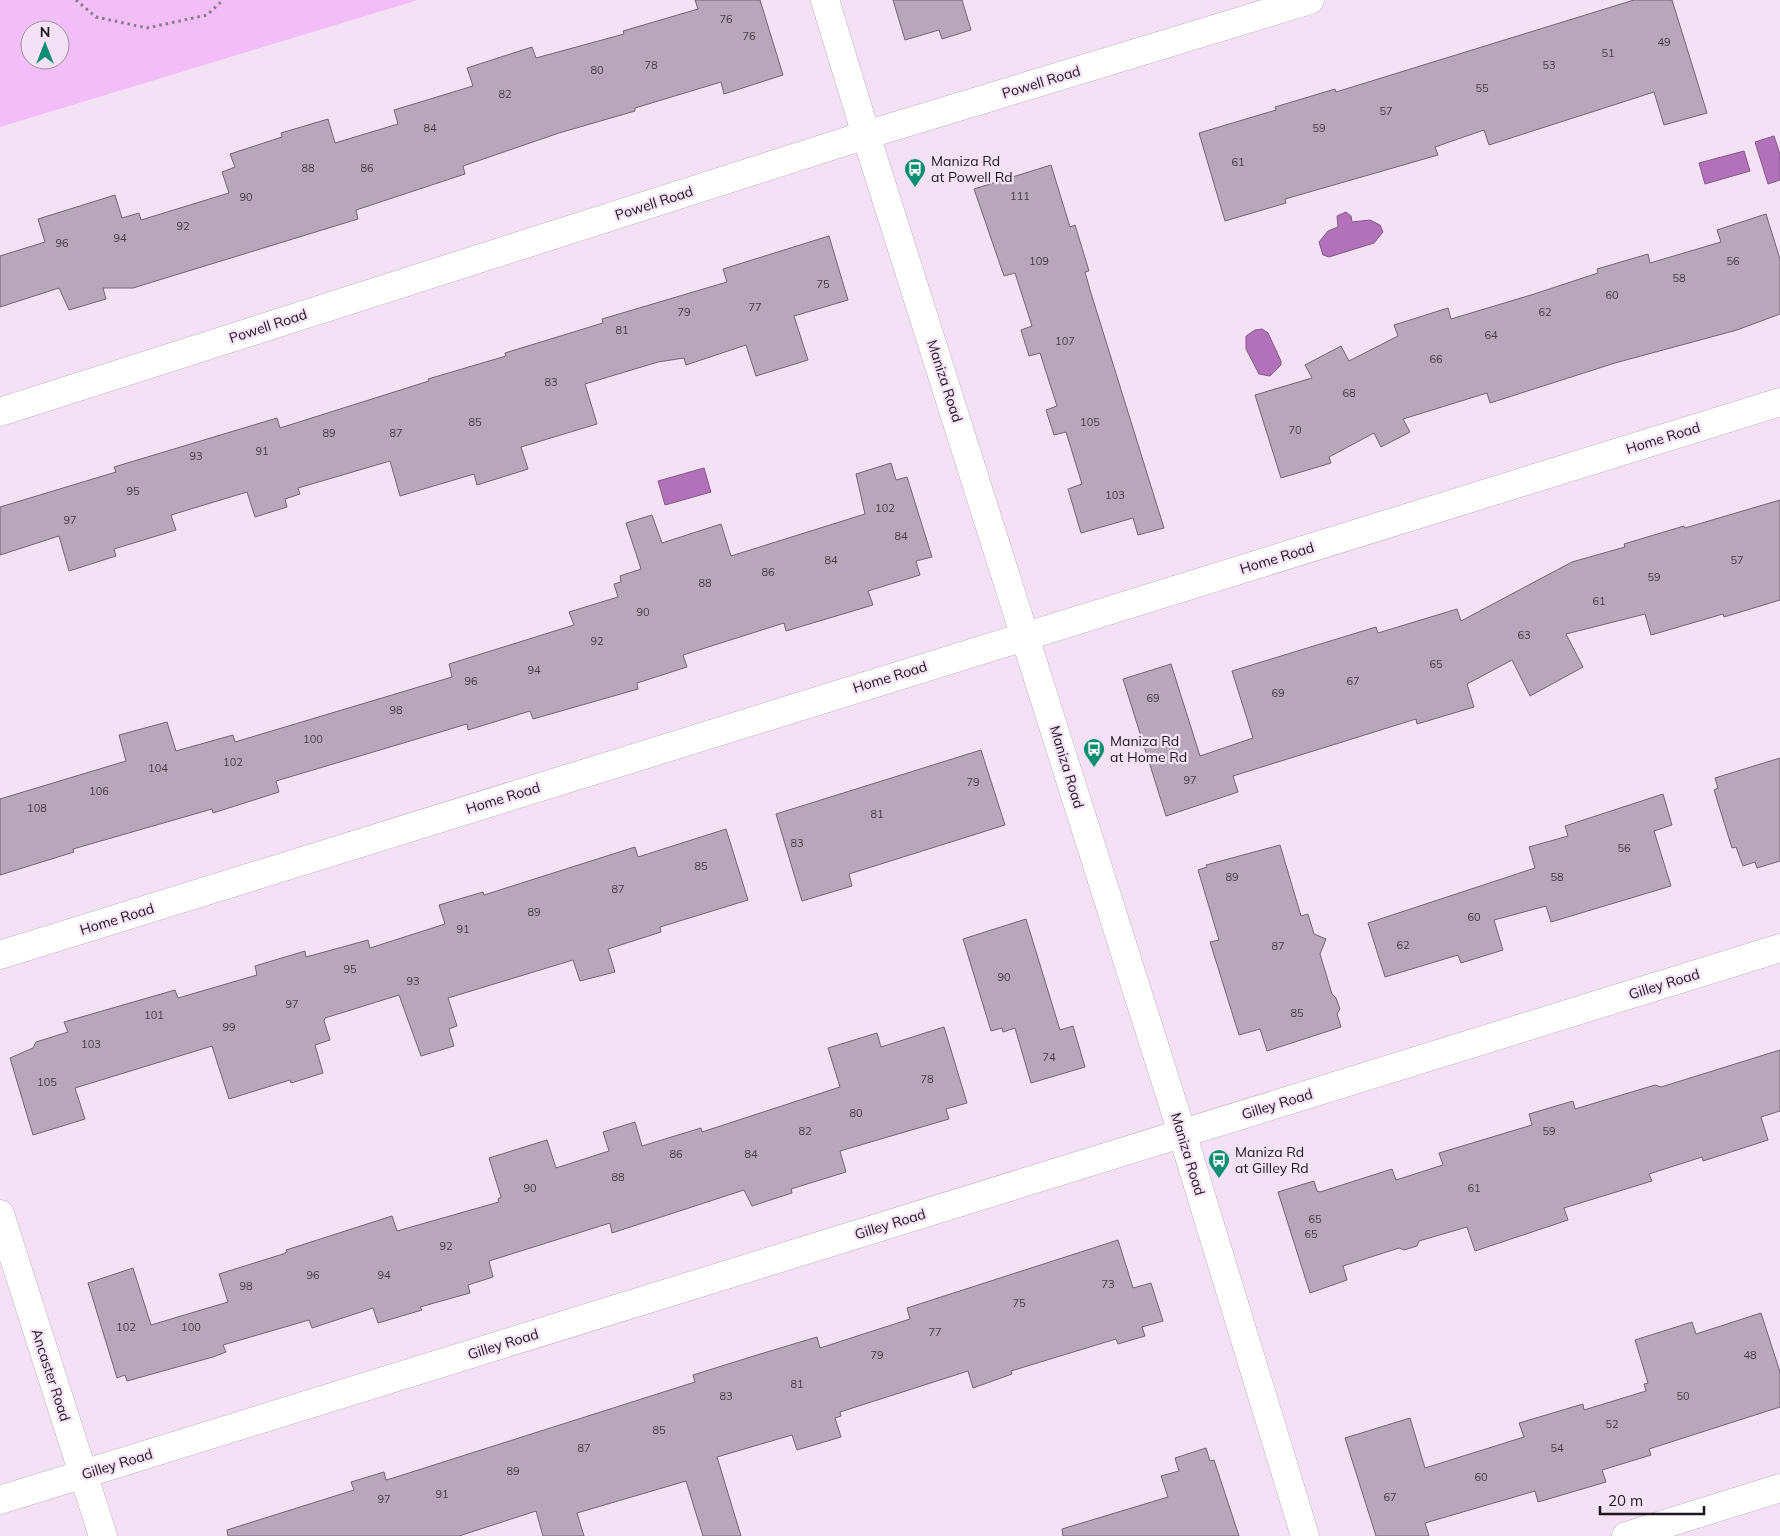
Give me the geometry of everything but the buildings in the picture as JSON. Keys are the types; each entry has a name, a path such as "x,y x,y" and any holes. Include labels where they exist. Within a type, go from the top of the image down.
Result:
{"street":[{"name":"Maniza Road","path":"826,0 866,135 1182,1134 1305,1536"},
{"name":"Powell Road","path":"0,412 866,135 1310,0"},
{"name":"Home Road","path":"0,955 1780,402"},
{"name":"Gilley Road","path":"0,1500 1780,948"},
{"name":"Ancaster Road","path":"0,1214 103,1536"},
{"path":"1626,1536 1780,1488"}],"path":[{"path":"76,0 96,17 147,28 207,15 223,0"}],"shaded area":[{"path":"0,0 418,0 0,127"},
{"path":"1774,136 1780,154 1780,180 1768,184 1755,142"},
{"path":"1744,151 1750,171 1705,184 1699,163"},
{"path":"1346,212 1351,216 1352,222 1370,220 1380,225 1383,232 1374,243 1329,257 1323,255 1319,242 1328,231 1338,227 1337,216"},
{"path":"1262,329 1268,333 1281,361 1281,365 1270,376 1259,374 1246,349 1246,336 1255,330"},
{"path":"704,468 711,492 665,505 658,481"}],"place":[{"name":"Maniza Rd at Powell Rd","path":"915,188"},
{"name":"Maniza Rd at Home Rd","path":"1094,768"},
{"name":"Maniza Rd at Gilley Rd","path":"1219,1179"}]}
